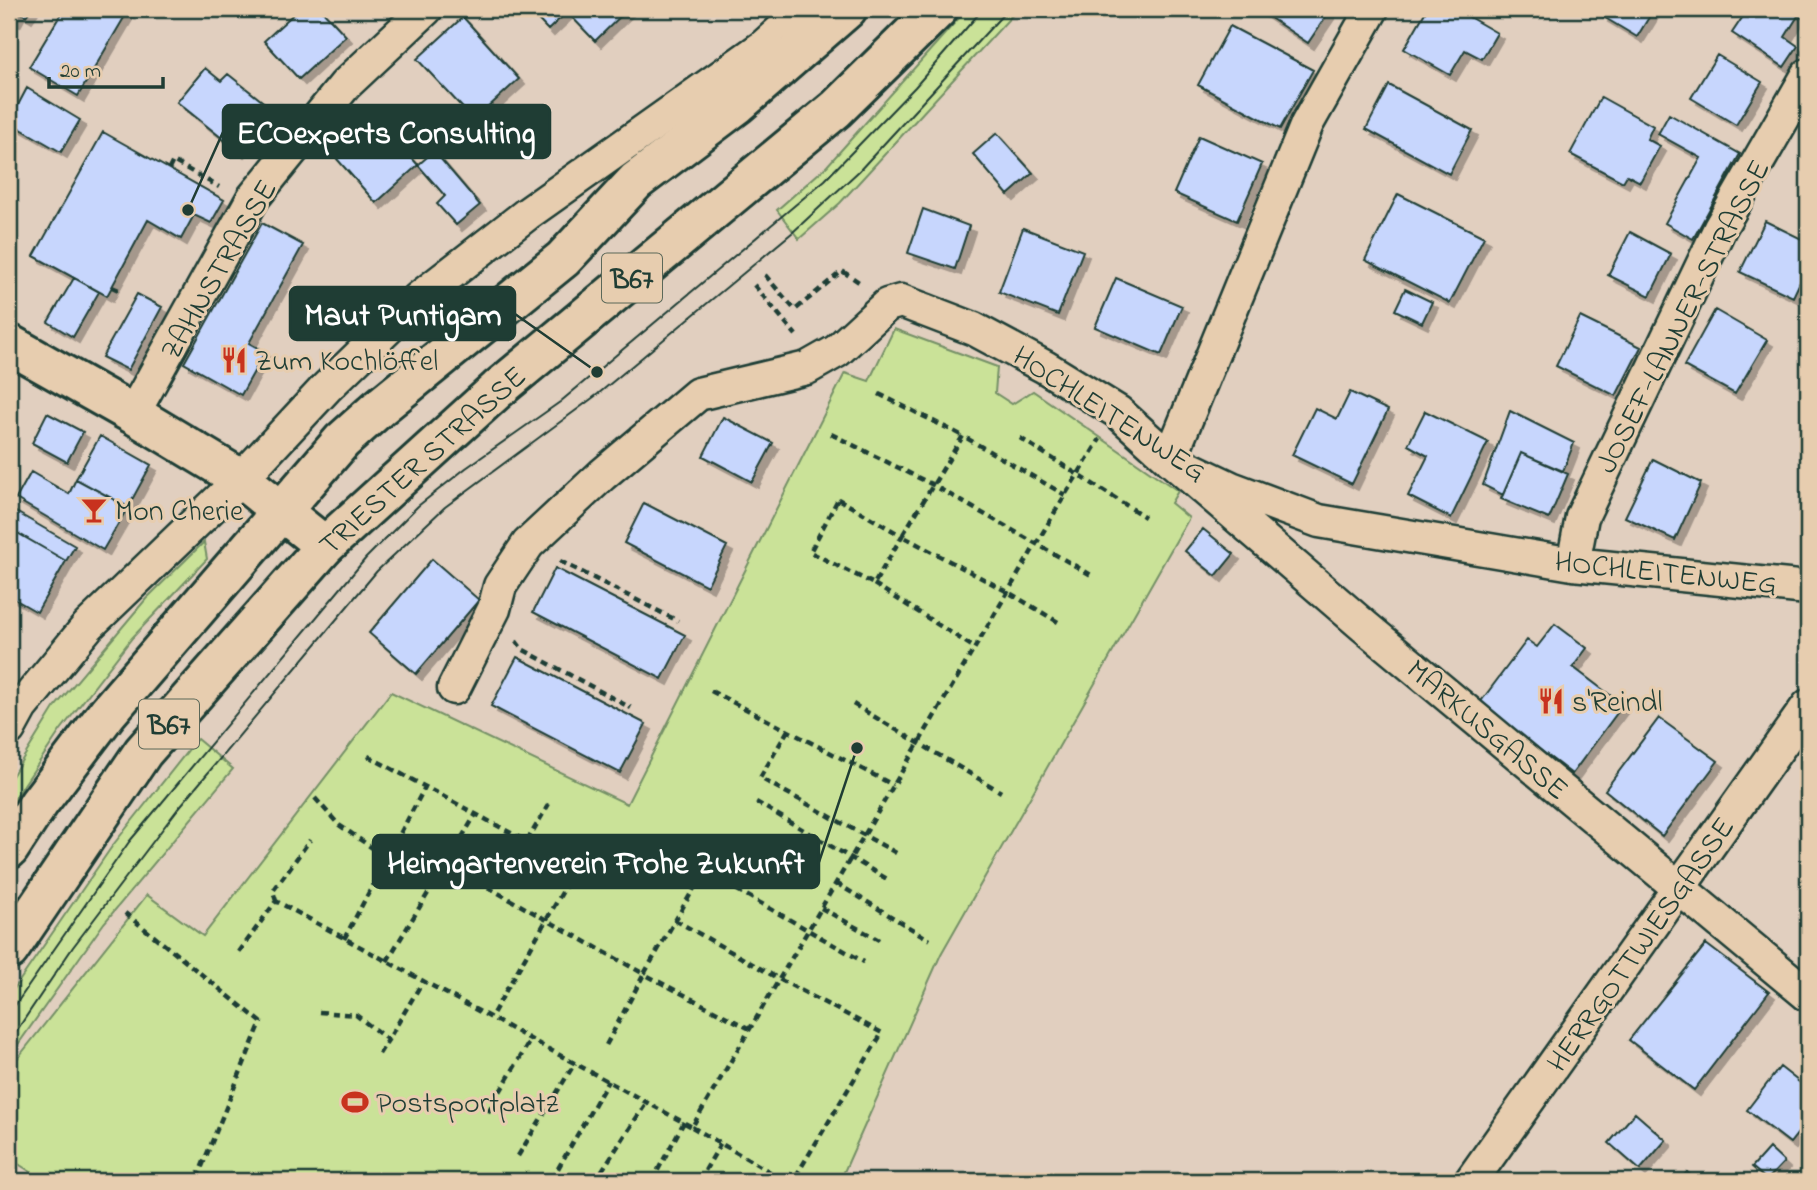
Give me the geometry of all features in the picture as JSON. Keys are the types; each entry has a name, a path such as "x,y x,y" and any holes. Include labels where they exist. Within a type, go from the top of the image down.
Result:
{"main road":[{"name":"TRIESTER STRASSE","path":"9,849 38,803 108,712 342,441 563,259 636,180 738,104 847,9"},
{"name":"TRIESTER STRASSE","path":"9,950 143,752 325,546 498,388 836,109 937,9"},
{"path":"9,344 241,479 325,546"}],"street":[{"name":"ZAHNSTRASSE","path":"133,414 250,204 345,85 426,9"},
{"path":"9,729 21,707 88,626 241,479 308,407 419,298 527,214 764,46 805,9"},
{"path":"1170,459 1307,124 1372,9"},
{"name":"JOSEF-LANNER-STRASSE","path":"1573,564 1581,517 1720,228 1808,75"},
{"name":"HOCHLEITENWEG","path":"454,688 494,609 500,586 528,544 602,475 698,394 807,368 837,351 887,305 901,301 974,329 1045,367 1118,412 1170,459 1231,488 1319,521 1573,564 1808,588"},
{"name":"MARKUSGASSE","path":"1170,459 1364,626 1808,995"},
{"name":"HERRGOTTWIESGASSE","path":"1471,1181 1808,706"}],"path":[{"path":"169,169 173,161 250,204"},
{"path":"765,275 795,310 842,271 863,285 855,293"},
{"path":"754,285 803,344"},
{"path":"112,287 121,291"},
{"path":"878,394 963,436 1065,495"},
{"path":"692,1127 1065,495 1118,412"},
{"path":"831,434 933,485 1093,576"},
{"path":"874,584 963,436"},
{"path":"1020,438 1145,517"},
{"path":"975,648 874,584 810,552 838,499 1058,622"},
{"path":"528,544 678,621"},
{"path":"494,609 522,649 631,708"},
{"path":"711,691 893,785"},
{"path":"853,704 1001,792"},
{"path":"788,730 760,778 900,855"},
{"path":"368,756 576,868 490,1018"},
{"path":"344,939 425,787"},
{"path":"315,798 339,825 387,858"},
{"path":"527,841 550,802"},
{"path":"756,802 887,879"},
{"path":"387,961 476,814"},
{"path":"310,840 273,891 276,901 684,1122 786,1181"},
{"path":"446,864 644,974 750,1028"},
{"path":"604,1049 704,871 864,962"},
{"path":"836,883 930,940"},
{"path":"239,953 276,901"},
{"path":"821,908 879,940"},
{"path":"125,913 261,1022 196,1181"},
{"path":"675,920 882,1033 793,1181"},
{"path":"379,1054 423,981"},
{"path":"319,1012 356,1016 388,1040"},
{"path":"488,1111 531,1040"},
{"path":"518,1156 575,1063"},
{"path":"552,1179 608,1081"},
{"path":"595,1181 647,1102"},
{"path":"652,1181 684,1122"},
{"path":"699,1181 721,1143"}],"green space":[{"path":"967,9 1018,9 840,203 799,239 777,210 827,166"},
{"path":"894,329 997,367 995,393 1012,404 1033,391 1178,491 1171,503 1189,518 941,954 840,1181 45,1181 9,1158 9,1069 147,895 203,936 391,692 627,804 845,373 869,381"},
{"path":"204,542 207,559 132,638 60,731 9,807 9,781 54,708 146,599"},
{"path":"197,739 233,769 104,923 9,1057 9,996 113,845"}],"building":[{"path":"9,9 31,9 26,16 19,12 14,21 9,18"},
{"path":"64,9 128,11 78,96 29,67"},
{"path":"299,9 321,9 346,36 299,79 264,41"},
{"path":"528,9 628,9 595,41 567,12 548,30"},
{"path":"1257,9 1331,9 1308,43"},
{"path":"1427,9 1455,9 1497,33 1482,59 1465,50 1450,75 1404,49"},
{"path":"1607,9 1654,9 1637,37 1602,16"},
{"path":"1748,9 1808,9 1804,19 1798,16 1785,37 1798,46 1784,67 1732,33"},
{"path":"463,17 519,79 474,120 417,59"},
{"path":"1230,26 1313,70 1280,129 1198,85"},
{"path":"1717,55 1762,82 1736,125 1691,98"},
{"path":"205,68 221,81 228,74 272,109 238,151 177,102"},
{"path":"1389,85 1472,130 1449,174 1366,129"},
{"path":"27,88 80,120 61,152 9,122"},
{"path":"1601,97 1653,126 1647,139 1660,146 1640,182 1627,175 1623,182 1570,154"},
{"path":"1669,114 1740,154 1693,239 1665,223 1701,158 1658,134"},
{"path":"379,121 418,165 376,203 337,159"},
{"path":"103,132 224,200 211,223 194,215 181,239 148,220 107,296 34,256"},
{"path":"997,133 1033,173 1008,195 973,154"},
{"path":"1199,136 1262,164 1237,221 1174,193"},
{"path":"434,151 480,205 456,225 437,204 445,196 418,165"},
{"path":"1398,194 1484,237 1450,303 1365,260"},
{"path":"923,209 969,226 955,269 908,253"},
{"path":"1765,221 1808,242 1808,265 1793,297 1740,272"},
{"path":"262,223 303,245 249,343 265,352 241,395 184,363"},
{"path":"1023,228 1083,251 1058,315 999,292"},
{"path":"1630,232 1671,254 1650,296 1608,275"},
{"path":"74,278 99,292 73,337 48,322"},
{"path":"1116,278 1182,306 1161,355 1095,327"},
{"path":"1405,289 1432,302 1422,323 1395,310"},
{"path":"137,294 162,307 128,370 102,357"},
{"path":"1715,310 1767,340 1735,394 1684,366"},
{"path":"1580,317 1641,347 1616,396 1556,366"},
{"path":"1350,392 1388,410 1352,484 1292,455 1315,408 1337,419"},
{"path":"1425,411 1488,442 1451,518 1408,496 1428,456 1408,445"},
{"path":"1510,411 1574,443 1563,471 1521,453 1503,495 1483,485"},
{"path":"47,413 83,432 67,462 32,443"},
{"path":"723,417 773,443 752,482 703,456"},
{"path":"100,436 151,465 128,507 76,479"},
{"path":"1521,453 1568,474 1549,519 1501,499"},
{"path":"1653,459 1701,483 1675,540 1625,517"},
{"path":"31,472 69,494 76,479 128,507 103,550 16,499"},
{"path":"644,503 727,546 707,586 624,543"},
{"path":"16,512 75,546 66,561 9,528"},
{"path":"9,528 66,561 37,612 9,596"},
{"path":"1203,529 1234,554 1216,576 1185,551"},
{"path":"432,559 479,600 416,674 369,633"},
{"path":"555,568 685,635 662,679 533,612"},
{"path":"1555,624 1587,648 1573,667 1623,705 1572,774 1479,704 1527,640 1537,647"},
{"path":"517,657 646,724 620,773 491,706"},
{"path":"1659,718 1718,761 1662,836 1605,790"},
{"path":"1706,944 1769,992 1694,1090 1629,1040"},
{"path":"1780,1067 1808,1089 1808,1120 1790,1143 1747,1110"},
{"path":"1635,1113 1666,1140 1640,1170 1609,1143"},
{"path":"1769,1148 1784,1162 1767,1180 1752,1167"},
{"path":"1687,1172 1697,1181 1679,1181"}],"tram line":[{"path":"9,1014 129,842 366,558 418,506 466,468 560,402 825,180 915,87 983,9"},
{"path":"9,1042 73,947 177,810 377,571 445,507 598,394 793,232 859,171 1008,9"}],"place":[{"name":"ECOexperts Consulting","path":"188,210"},
{"name":"Zum Kochlöffel","path":"234,360"},
{"name":"Maut Puntigam","path":"597,372"},
{"name":"Mon Cherie","path":"94,510"},
{"name":"s'Reindl","path":"1551,701"},
{"name":"Heimgartenverein Frohe Zukunft","path":"857,748"},
{"name":"Postsportplatz","path":"355,1102"}]}
